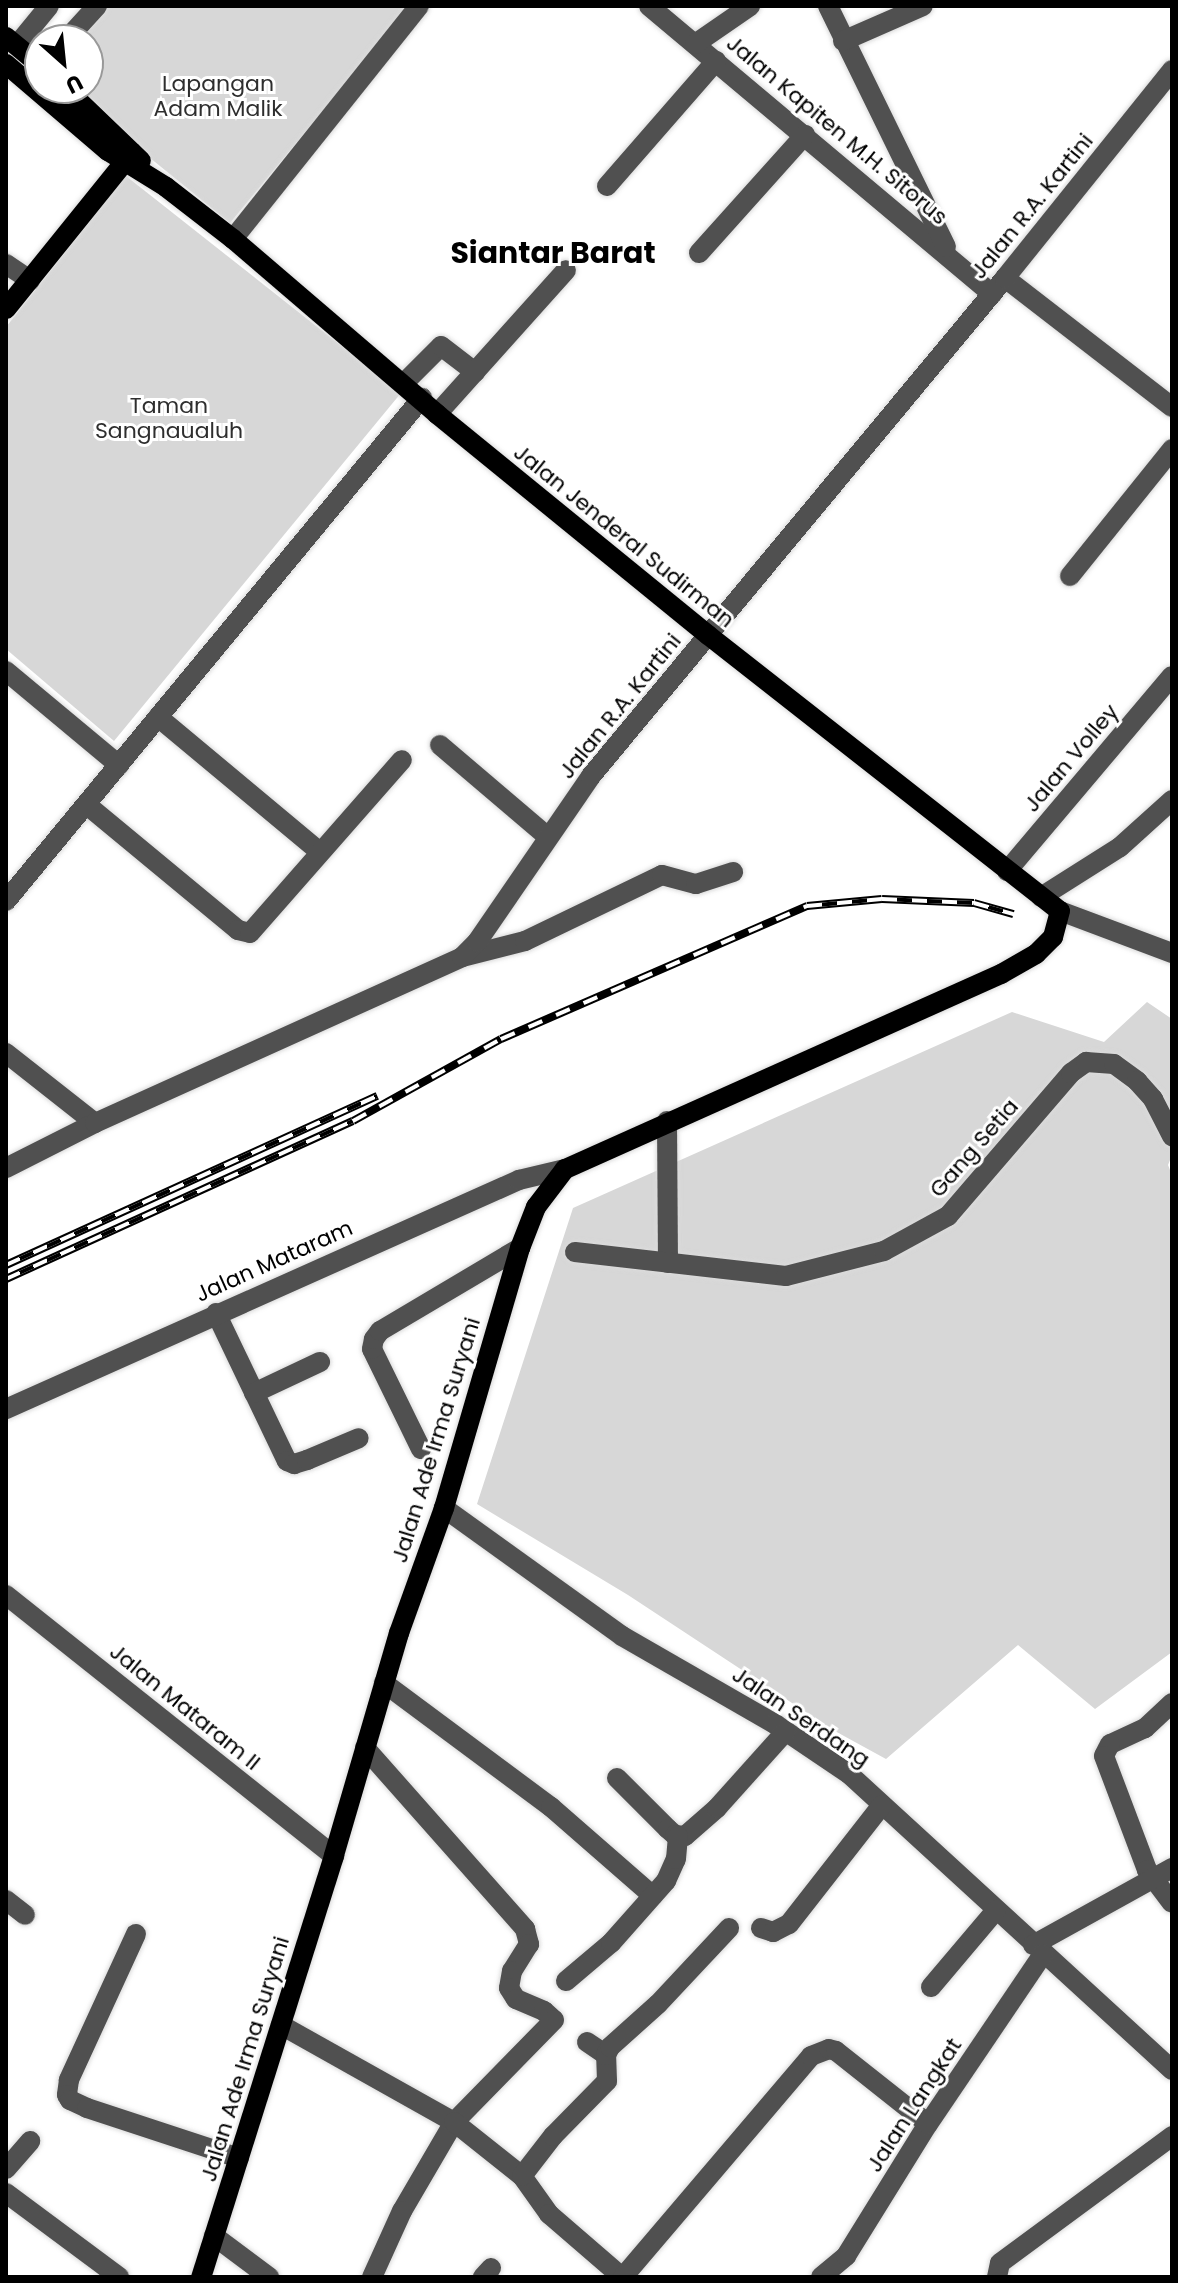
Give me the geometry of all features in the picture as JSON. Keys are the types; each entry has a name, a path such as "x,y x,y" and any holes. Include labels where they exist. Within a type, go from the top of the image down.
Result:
{"main road":[{"name":"Jalan Jenderal Sudirman","path":"6,64 233,239 437,414 708,635 1060,911"},
{"name":"Jalan Jenderal Sudirman","path":"80,104 129,158"},
{"path":"6,309 129,158"},
{"name":"Jalan Ade Irma Suryani","path":"201,2277 334,1856 384,1683 444,1508 520,1248 536,1207 565,1169 1001,974 1045,946 1053,937 1060,911"}],"street":[{"path":"12,41 49,6"},
{"path":"83,24 97,6"},
{"path":"233,239 419,6"},
{"name":"Jalan Kapiten M.H. Sitorus","path":"649,6 950,255 1172,407"},
{"path":"695,44 750,6"},
{"path":"828,6 950,255"},
{"path":"843,41 923,6"},
{"path":"607,186 716,61"},
{"name":"Jalan R.A. Kartini","path":"6,1168 95,1123 462,957 477,942 591,776 998,286 1172,70"},
{"path":"699,253 805,135"},
{"path":"6,264 30,280"},
{"path":"437,414 566,270"},
{"path":"404,383 441,346 475,372"},
{"path":"6,901 422,398"},
{"path":"1070,576 1172,449"},
{"path":"6,671 119,765"},
{"name":"Jalan Volley","path":"1007,871 1172,676"},
{"path":"158,717 320,852"},
{"path":"440,745 548,837"},
{"path":"87,805 245,933 258,925 402,760"},
{"path":"1041,897 1120,847 1172,800"},
{"path":"462,957 525,941 662,875 696,884 733,872"},
{"path":"1060,911 1172,953"},
{"path":"6,1053 95,1123"},
{"name":"Gang Setia","path":"575,1252 786,1276 884,1251 948,1216 1071,1073 1086,1062 1101,1060 1114,1064 1137,1081 1153,1099 1172,1136"},
{"path":"667,1121 668,1263"},
{"name":"Jalan Mataram","path":"6,1409 519,1180 565,1169"},
{"path":"421,1449 372,1349 374,1339 380,1331 520,1248"},
{"path":"216,1313 287,1461 294,1464 307,1460 359,1438"},
{"path":"254,1393 320,1362"},
{"name":"Jalan Serdang","path":"444,1508 622,1636 786,1731 849,1774 1172,2070"},
{"name":"Jalan Mataram II","path":"6,1595 334,1856"},
{"path":"384,1683 531,1791 653,1896"},
{"path":"1163,1874 1147,1870 1104,1756 1110,1744 1145,1728 1172,1703"},
{"path":"678,1836 692,1832 717,1808 786,1731"},
{"path":"365,1748 525,1929 529,1944 512,1971 509,1988 516,1999 544,2011 554,2020 454,2122 402,2211 372,2277"},
{"path":"617,1778 678,1836"},
{"path":"761,1928 773,1932 789,1924 882,1805"},
{"path":"566,1981 611,1943 653,1896 672,1870 678,1836"},
{"path":"1163,1874 1172,1903"},
{"path":"1038,1949 1163,1874"},
{"path":"6,1900 25,1915"},
{"path":"931,1987 996,1910"},
{"path":"522,2176 553,2136 607,2081 606,2055 707,1955 729,1928"},
{"path":"136,1934 69,2080 67,2095 87,2108 239,2158"},
{"name":"Jalan Langkat","path":"821,2277 846,2256 1038,1949"},
{"path":"281,2025 454,2122 522,2176 549,2214 622,2277 811,2056 829,2049 836,2051 928,2124"},
{"path":"587,2042 606,2055"},
{"path":"997,2277 1000,2263 1172,2136"},
{"path":"6,2169 30,2141"},
{"path":"6,2193 119,2277"},
{"path":"214,2236 269,2277"}],"green space":[{"name":"Lapangan Adam Malik","path":"102,6 409,6 230,223 84,104 104,104 104,24 87,24"},
{"name":"Taman Sangnaualuh","path":"126,176 401,393 114,741 6,649 6,327"},
{"path":"1147,1002 1172,1019 1172,1155 1168,1165 1172,1175 1172,1652 1095,1709 1018,1645 886,1759 833,1730 628,1595 477,1504 573,1208 1012,1012 1104,1042"}],"railway":[{"path":"6,1279 353,1121 501,1039 807,906 882,899 974,903 1013,914"},
{"path":"6,1265 377,1096"}],"district":[{"name":"Siantar Barat","path":"553,253"}]}
